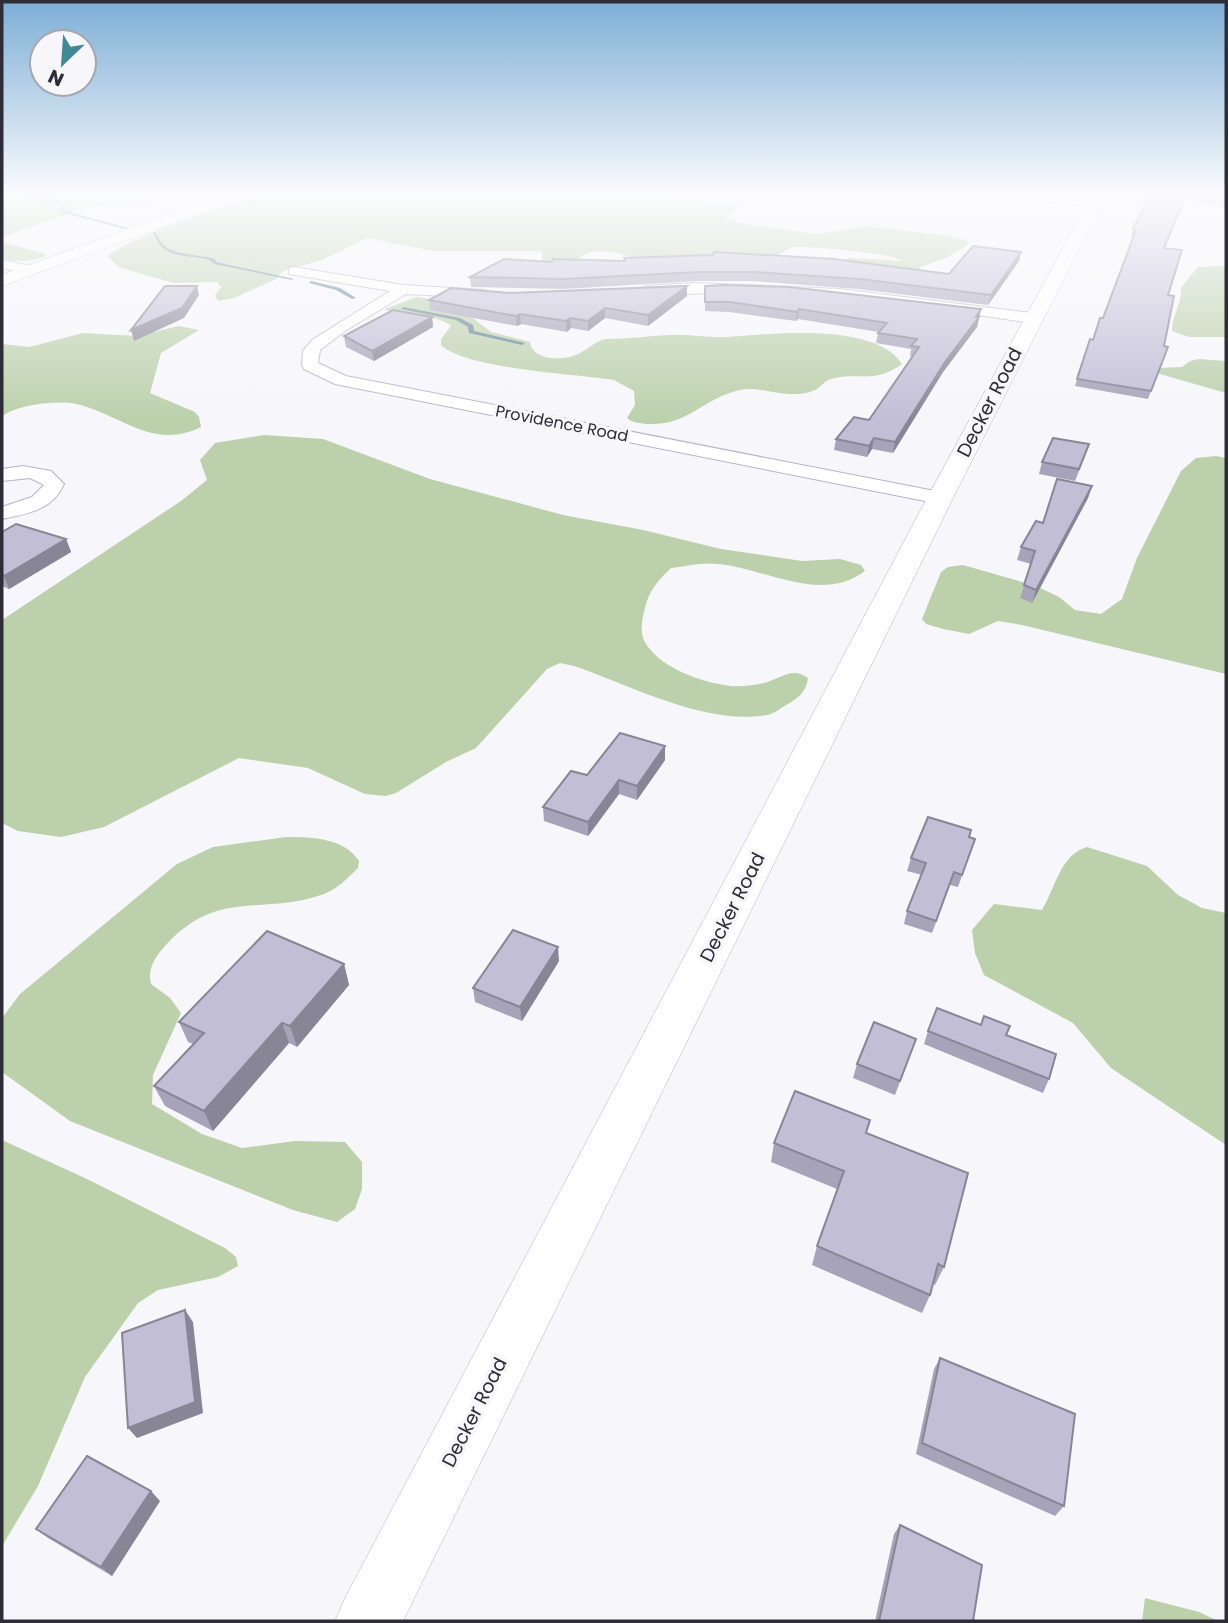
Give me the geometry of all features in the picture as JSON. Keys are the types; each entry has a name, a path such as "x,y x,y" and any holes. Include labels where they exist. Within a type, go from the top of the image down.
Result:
{"street":[{"path":"2,281 30,271"},
{"path":"294,271 403,289 495,295"},
{"name":"Decker Road","path":"368,1621 1057,271"},
{"path":"629,291 751,288 837,292 1032,318"},
{"name":"Providence Road","path":"403,289 321,338 311,350 310,365 341,380 940,498"},
{"path":"2,475 31,473 50,479 54,484 52,491 33,505 2,513"}],"green space":[{"path":"131,271 284,271 276,279 234,298 218,301 215,295 221,287 217,282 174,283"},
{"path":"1195,271 1226,271 1226,337 1189,337 1172,331 1181,288"},
{"path":"417,297 452,302 491,332 530,342 537,353 551,358 574,356 605,339 795,333 846,336 869,342 889,351 902,364 874,376 831,379 816,390 806,393 740,390 715,399 674,421 647,424 627,418 635,405 634,391 614,380 473,360 441,345 441,339 451,326 443,321 401,315 385,309"},
{"path":"179,326 199,330 161,353 150,393 195,412 201,427 167,435 152,433 92,409 66,403 29,406 2,416 2,344 29,347 83,333 136,336"},
{"path":"1199,359 1226,361 1226,393 1153,372 1156,368 1182,367"},
{"path":"264,435 323,439 430,479 563,515 643,530 721,549 802,561 840,559 861,565 865,571 830,585 812,585 737,567 701,564 671,568 655,586 644,612 642,636 662,661 696,678 731,686 764,683 791,673 808,678 804,691 798,697 769,714 743,717 694,709 560,663 547,669 476,748 386,796 365,794 308,768 239,758 104,827 61,837 18,831 2,823 2,620 181,501 207,480 200,460 215,443"},
{"path":"1196,458 1226,458 1226,674 1022,625 998,621 969,634 926,624 922,619 941,572 948,567 963,565 1036,586 1059,597 1075,610 1101,614 1122,599 1137,558 1181,471"},
{"path":"286,837 336,843 353,853 359,861 358,868 338,886 324,894 302,900 241,906 203,917 184,928 158,954 150,973 151,984 170,998 181,1013 153,1075 152,1104 202,1134 242,1148 295,1141 345,1142 362,1162 362,1189 355,1209 337,1222 293,1210 70,1121 2,1072 2,1018 20,994 177,864 213,847"},
{"path":"1087,847 1147,866 1178,895 1202,908 1226,913 1226,1145 1111,1068 1073,1023 984,975 975,953 972,930 994,904 1042,910 1065,864 1078,851"},
{"path":"2,1140 225,1248 236,1257 238,1266 218,1277 158,1290 138,1303 85,1377 38,1486 2,1546"},
{"path":"1145,1598 1199,1612 1218,1621 1142,1621"}],"building":[{"path":"482,271 924,271 949,274 952,271 1008,271 991,295 860,279 754,272 563,279 470,277"},
{"path":"1121,271 1176,271 1168,295 1174,296 1164,346 1168,347 1151,391 1077,379 1090,339 1093,340 1100,318 1103,318"},
{"path":"165,286 197,286 182,308 131,330"},
{"path":"687,286 648,315 605,308 588,321 570,318 566,321 520,314 516,316 429,300 451,288 509,293"},
{"path":"705,286 789,287 981,309 976,317 979,317 945,362 895,442 874,438 869,446 836,439 854,417 869,420 919,347 911,346 917,339 878,333 887,323 799,309 797,312 730,302 705,302"},
{"path":"393,310 432,317 372,351 344,336"},
{"path":"1053,438 1089,444 1079,469 1042,462"},
{"path":"1057,479 1092,486 1036,590 1024,585 1035,551 1021,547 1036,521 1043,523"},
{"path":"16,524 66,539 4,576 2,532"},
{"path":"620,733 665,746 637,786 619,780 588,822 543,807 571,771 587,775"},
{"path":"928,817 971,830 969,837 975,839 962,875 954,872 936,921 907,911 926,863 911,858"},
{"path":"513,930 558,947 520,1007 473,988"},
{"path":"267,931 344,964 290,1026 282,1023 204,1111 154,1086 204,1033 179,1022"},
{"path":"937,1008 981,1025 984,1016 1010,1026 1006,1035 1056,1054 1049,1079 928,1031"},
{"path":"874,1022 916,1039 900,1081 857,1064"},
{"path":"795,1091 870,1120 866,1133 968,1173 944,1267 938,1264 930,1295 817,1246 844,1171 774,1143"},
{"path":"185,1310 195,1402 128,1428 122,1333"},
{"path":"940,1358 1075,1414 1064,1506 922,1443"},
{"path":"87,1456 151,1491 101,1567 36,1529"},
{"path":"900,1525 982,1565 973,1621 879,1621"}],"waterway":[{"path":"252,271 292,279"},
{"path":"311,282 338,289 354,298"},
{"path":"403,308 458,319 471,326 471,332 522,343"}]}
